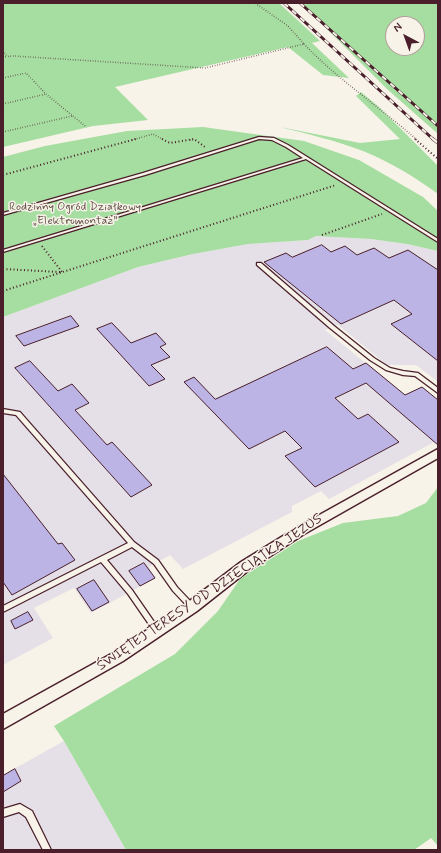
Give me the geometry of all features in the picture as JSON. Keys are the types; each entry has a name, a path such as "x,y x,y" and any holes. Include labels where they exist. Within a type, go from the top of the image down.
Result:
{"street":[{"name":"ŚWIĘTEJ TERESY OD DZIECIĄTKA JEZUS","path":"3,722 118,657 192,607 245,566 300,531 438,453"}],"lane":[{"path":"3,214 213,153 259,138 269,138 287,146 438,241"},
{"path":"3,251 306,158"},
{"path":"259,264 332,328 372,359 388,369 416,374 438,391"},
{"path":"3,411 18,413 132,544 156,562 176,589 192,607"},
{"path":"3,609 103,560 132,544"},
{"path":"103,560 130,592 157,631"},
{"path":"3,813 20,808 30,814 47,850"}],"path":[{"path":"255,3 272,16 289,26 323,64 375,106 388,114 438,160"},
{"path":"3,57 7,56 205,68 304,44"},
{"path":"3,51 7,56"},
{"path":"3,78 26,73 46,94 85,126"},
{"path":"3,104 46,94"},
{"path":"3,132 72,116"},
{"path":"3,175 154,134 157,134 170,143 194,139 213,153"},
{"path":"3,291 344,182"},
{"path":"322,235 390,211"},
{"path":"38,240 62,272"},
{"path":"3,269 62,272"}],"shaded area":[{"path":"316,236 371,239 407,244 438,251 438,382 416,365 387,365 338,325 325,330 405,395 422,387 438,400 438,440 329,499 321,491 292,506 292,512 183,569 170,555 149,567 156,578 91,613 74,588 34,608 53,638 3,665 3,317 138,267 193,254 248,244 308,240"},
{"path":"64,741 126,850 3,850 3,775"}],"green space":[{"path":"3,3 279,3 320,41 312,43 349,78 323,75 288,47 115,87 148,120 93,126 3,147"},
{"path":"301,3 438,3 438,134 387,89"},
{"path":"361,92 379,107 438,166 438,194 402,170 363,151 333,141 280,127 360,143 400,139 356,96"},
{"name":"Rodzinny Ogród Działkowy „Elektromontaż”","path":"203,127 304,141 359,160 423,197 438,211 438,251 407,244 371,239 316,236 308,240 248,244 193,254 138,267 3,317 3,157 45,146 127,131"},
{"path":"438,487 438,846 431,838 414,850 126,850 54,726 175,654 218,611 240,579 298,541 343,523 398,516 426,503"}],"building":[{"path":"322,245 331,252 345,246 357,255 374,248 389,258 408,250 438,270 438,361 391,324 412,314 394,300 341,324 264,262 286,253 292,257"},
{"path":"71,316 79,326 24,346 16,336"},
{"path":"112,323 131,343 156,333 166,344 160,347 170,357 151,365 165,379 149,386 97,329"},
{"path":"327,347 353,369 366,363 405,395 422,387 438,400 438,445 366,383 335,398 358,419 368,414 399,442 315,487 285,456 302,448 285,431 249,449 184,382 194,377 215,399"},
{"path":"30,361 58,391 72,384 89,403 75,410 107,445 112,442 152,485 131,497 15,368"},
{"path":"3,474 58,544 62,543 75,560 12,595 3,582"},
{"path":"144,563 155,578 140,586 129,571"},
{"path":"94,580 109,602 92,611 77,589"},
{"path":"28,612 33,620 15,629 11,621"},
{"path":"15,769 21,781 3,792 3,776"}],"railway":[{"path":"284,3 434,140"},
{"path":"300,3 438,126"},
{"path":"433,139 438,143"}]}
